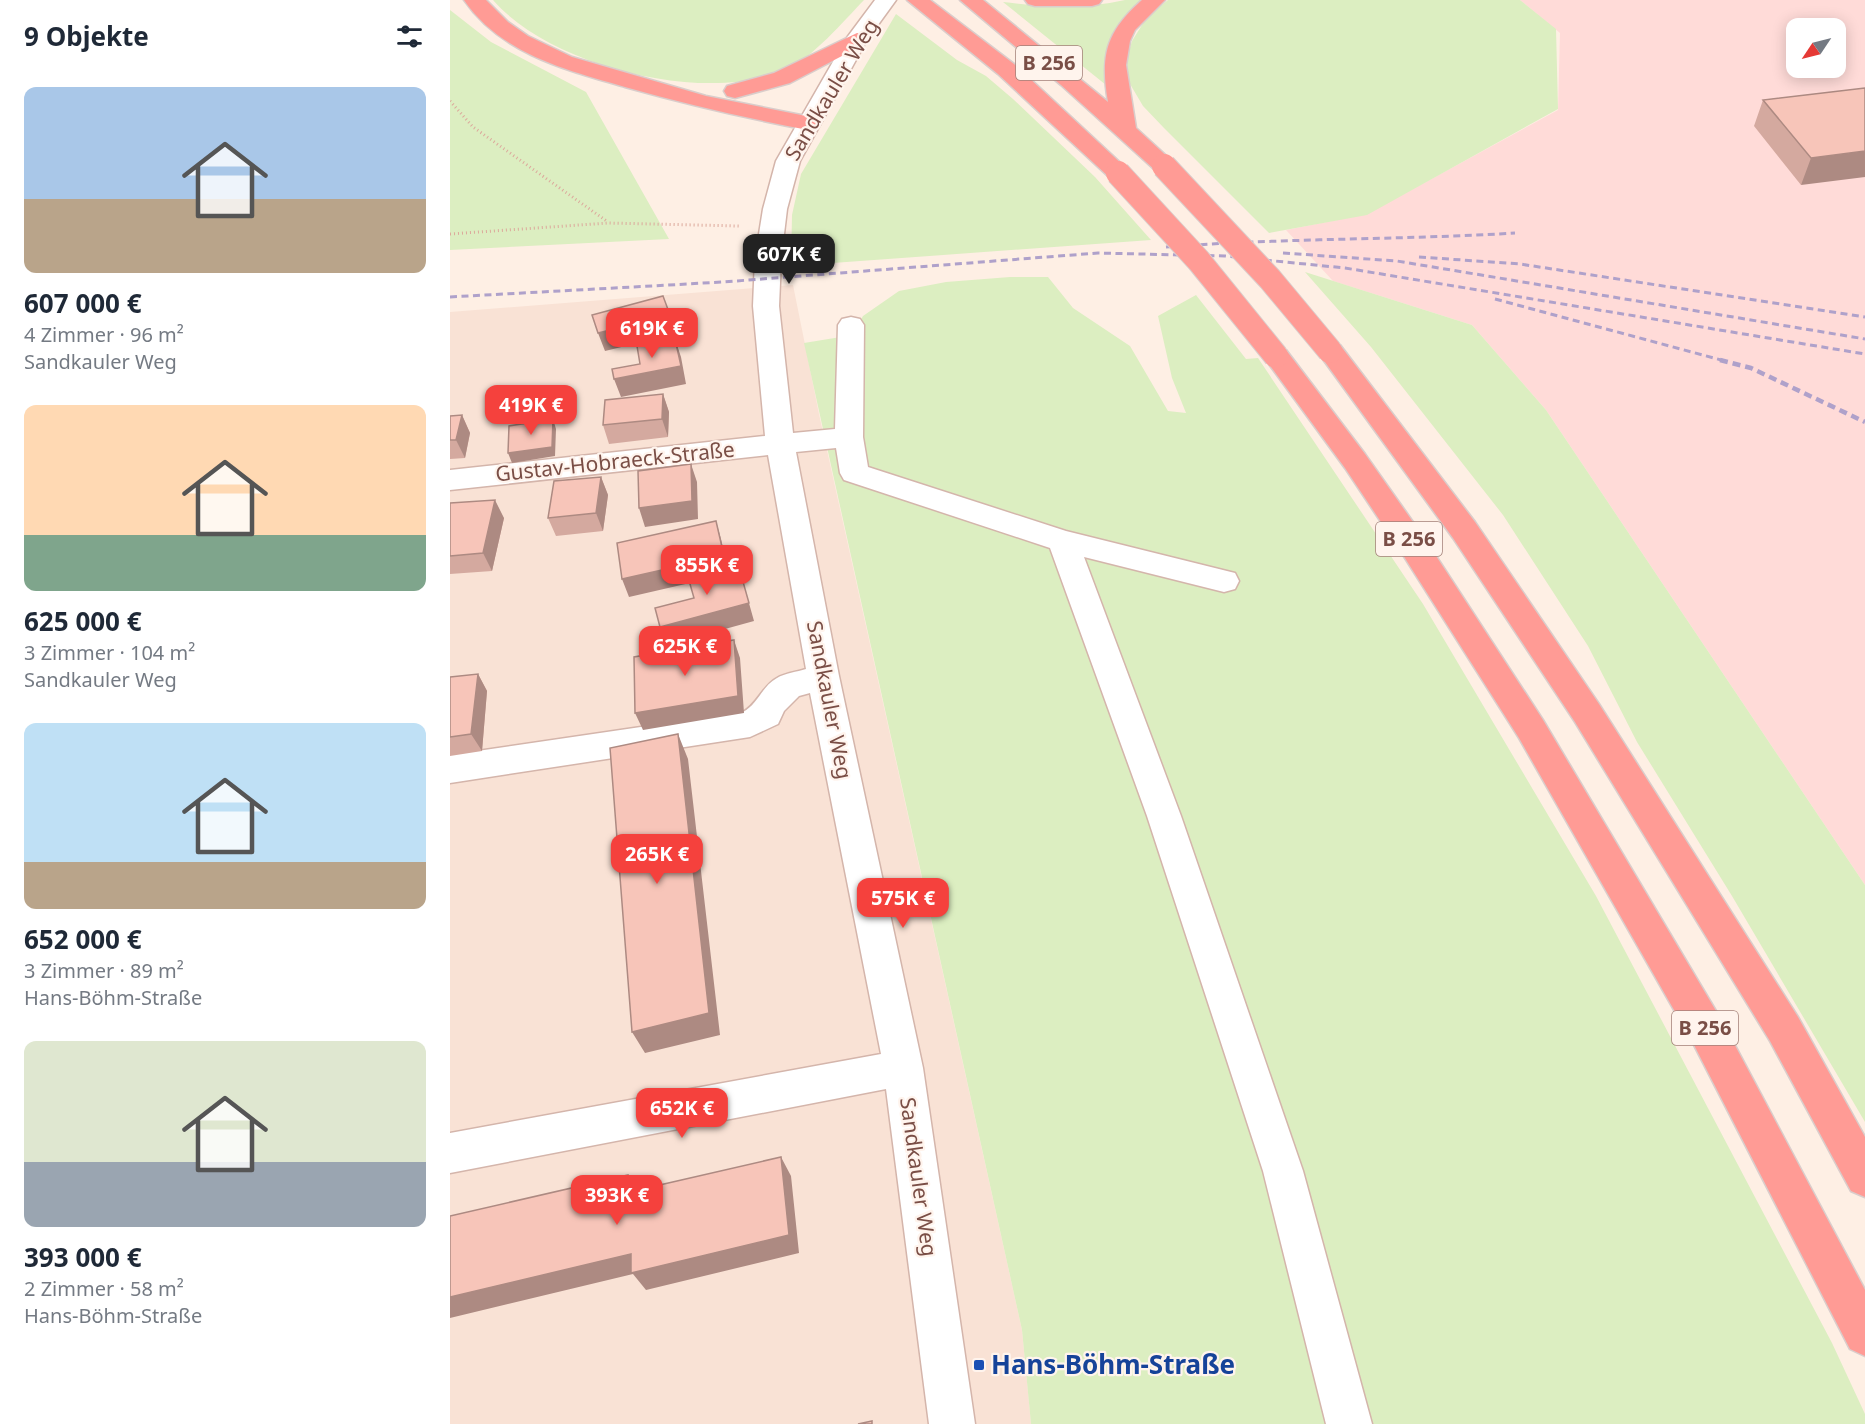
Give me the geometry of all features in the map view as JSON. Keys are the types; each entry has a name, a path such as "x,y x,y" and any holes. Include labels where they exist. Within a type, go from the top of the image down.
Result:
{"highway":[{"path":"474,0 500,27 542,53 592,72 658,88 702,102 808,123"},
{"name":"B 256","path":"970,0 1125,129 1164,166 1270,279 1330,351 1464,530 1587,713 1784,1029 1865,1177"},
{"path":"1035,0 1092,0"},
{"path":"1125,129 1115,73 1115,56 1125,29 1155,0"},
{"name":"B 256","path":"918,1 1006,69 1118,173 1199,261 1276,356 1355,461 1414,547 1531,729 1708,1033 1865,1334"},
{"path":"735,91 782,78 857,39"},
{"path":"658,88 774,95 794,102 801,108 808,123"}],"street":[{"name":"Sandkauler Weg","path":"886,0 857,39 788,161 772,227 766,306 780,445 823,676 903,1068 952,1424"},
{"path":"851,325 849,437 854,473 1063,541 1224,581"},
{"name":"Gustav-Hobraeck-Straße","path":"450,480 849,437"},
{"path":"1063,541 1164,816 1283,1171 1349,1424"},
{"path":"450,769 750,724 766,715 772,703 788,687 823,676"},
{"path":"450,1153 903,1068"}],"path":[{"path":"450,101 473,127 608,223"},
{"path":"450,234 608,223 772,227"}],"shaded area":[{"path":"1520,0 1865,0 1865,885 1546,410 1472,325 1333,281 1286,230 1367,214 1558,110 1560,33"},
{"path":"793,285 819,414 1022,1330 1031,1424 450,1424 450,312"}],"green space":[{"path":"493,0 864,0 817,48 786,70 752,80 714,83 673,81 630,73 589,60 551,44 519,23"},
{"path":"1125,0 1144,0 1125,18 1113,37 1107,59 1106,85 1003,2 1064,6 1095,5"},
{"path":"1168,0 1520,0 1556,29 1558,109 1367,215 1269,233 1143,106 1130,84 1126,61 1132,41 1147,17"},
{"path":"450,10 491,42 586,92 669,239 450,250"},
{"path":"896,14 957,60 986,76 1013,99 1095,177 1151,240 791,266 792,215 801,174"},
{"path":"1305,272 1472,325 1546,410 1865,885 1865,1122 1732,896 1637,742 1588,646 1503,515 1371,347"},
{"path":"1010,277 1048,277 1073,308 1130,346 1168,411 1186,413 1172,378 1158,316 1196,295 1246,359 1258,358 1423,604 1596,896 1832,1343 1865,1414 1865,1424 1031,1424 1022,1330 804,343 859,334 858,325 863,316 899,291 946,282"}],"building":[{"path":"1865,88 1865,151 1811,158 1763,100"},
{"path":"663,296 673,323 638,332 635,324 598,333 592,315"},
{"path":"675,339 681,366 614,379 612,369 640,364 637,346"},
{"path":"663,394 662,419 603,425 605,400"},
{"path":"462,415 456,440 450,440 450,416"},
{"path":"553,419 552,447 508,453 509,426"},
{"path":"691,464 692,501 639,508 638,471"},
{"path":"601,477 596,513 548,518 554,481"},
{"path":"495,500 483,553 450,556 450,503"},
{"path":"716,521 724,556 622,579 617,543"},
{"path":"738,564 749,603 660,627 655,608 694,598 688,577"},
{"path":"734,640 738,696 635,713 634,657"},
{"path":"478,674 471,734 450,737 450,677"},
{"path":"678,734 709,1013 632,1032 610,748"},
{"path":"781,1157 789,1235 631,1273 631,1254 450,1297 450,1216 628,1175 629,1192"}],"railway":[{"path":"1166,247 1515,233"},
{"path":"450,297 723,282 1098,253 1225,256 1345,268 1865,354"},
{"path":"1283,253 1397,261 1865,339"},
{"path":"1419,257 1520,264 1865,317"},
{"path":"1495,299 1725,361"},
{"path":"1720,360 1751,368 1865,422"}],"place":[{"name":"Hans-Böhm-Straße","path":"979,1365"}]}
